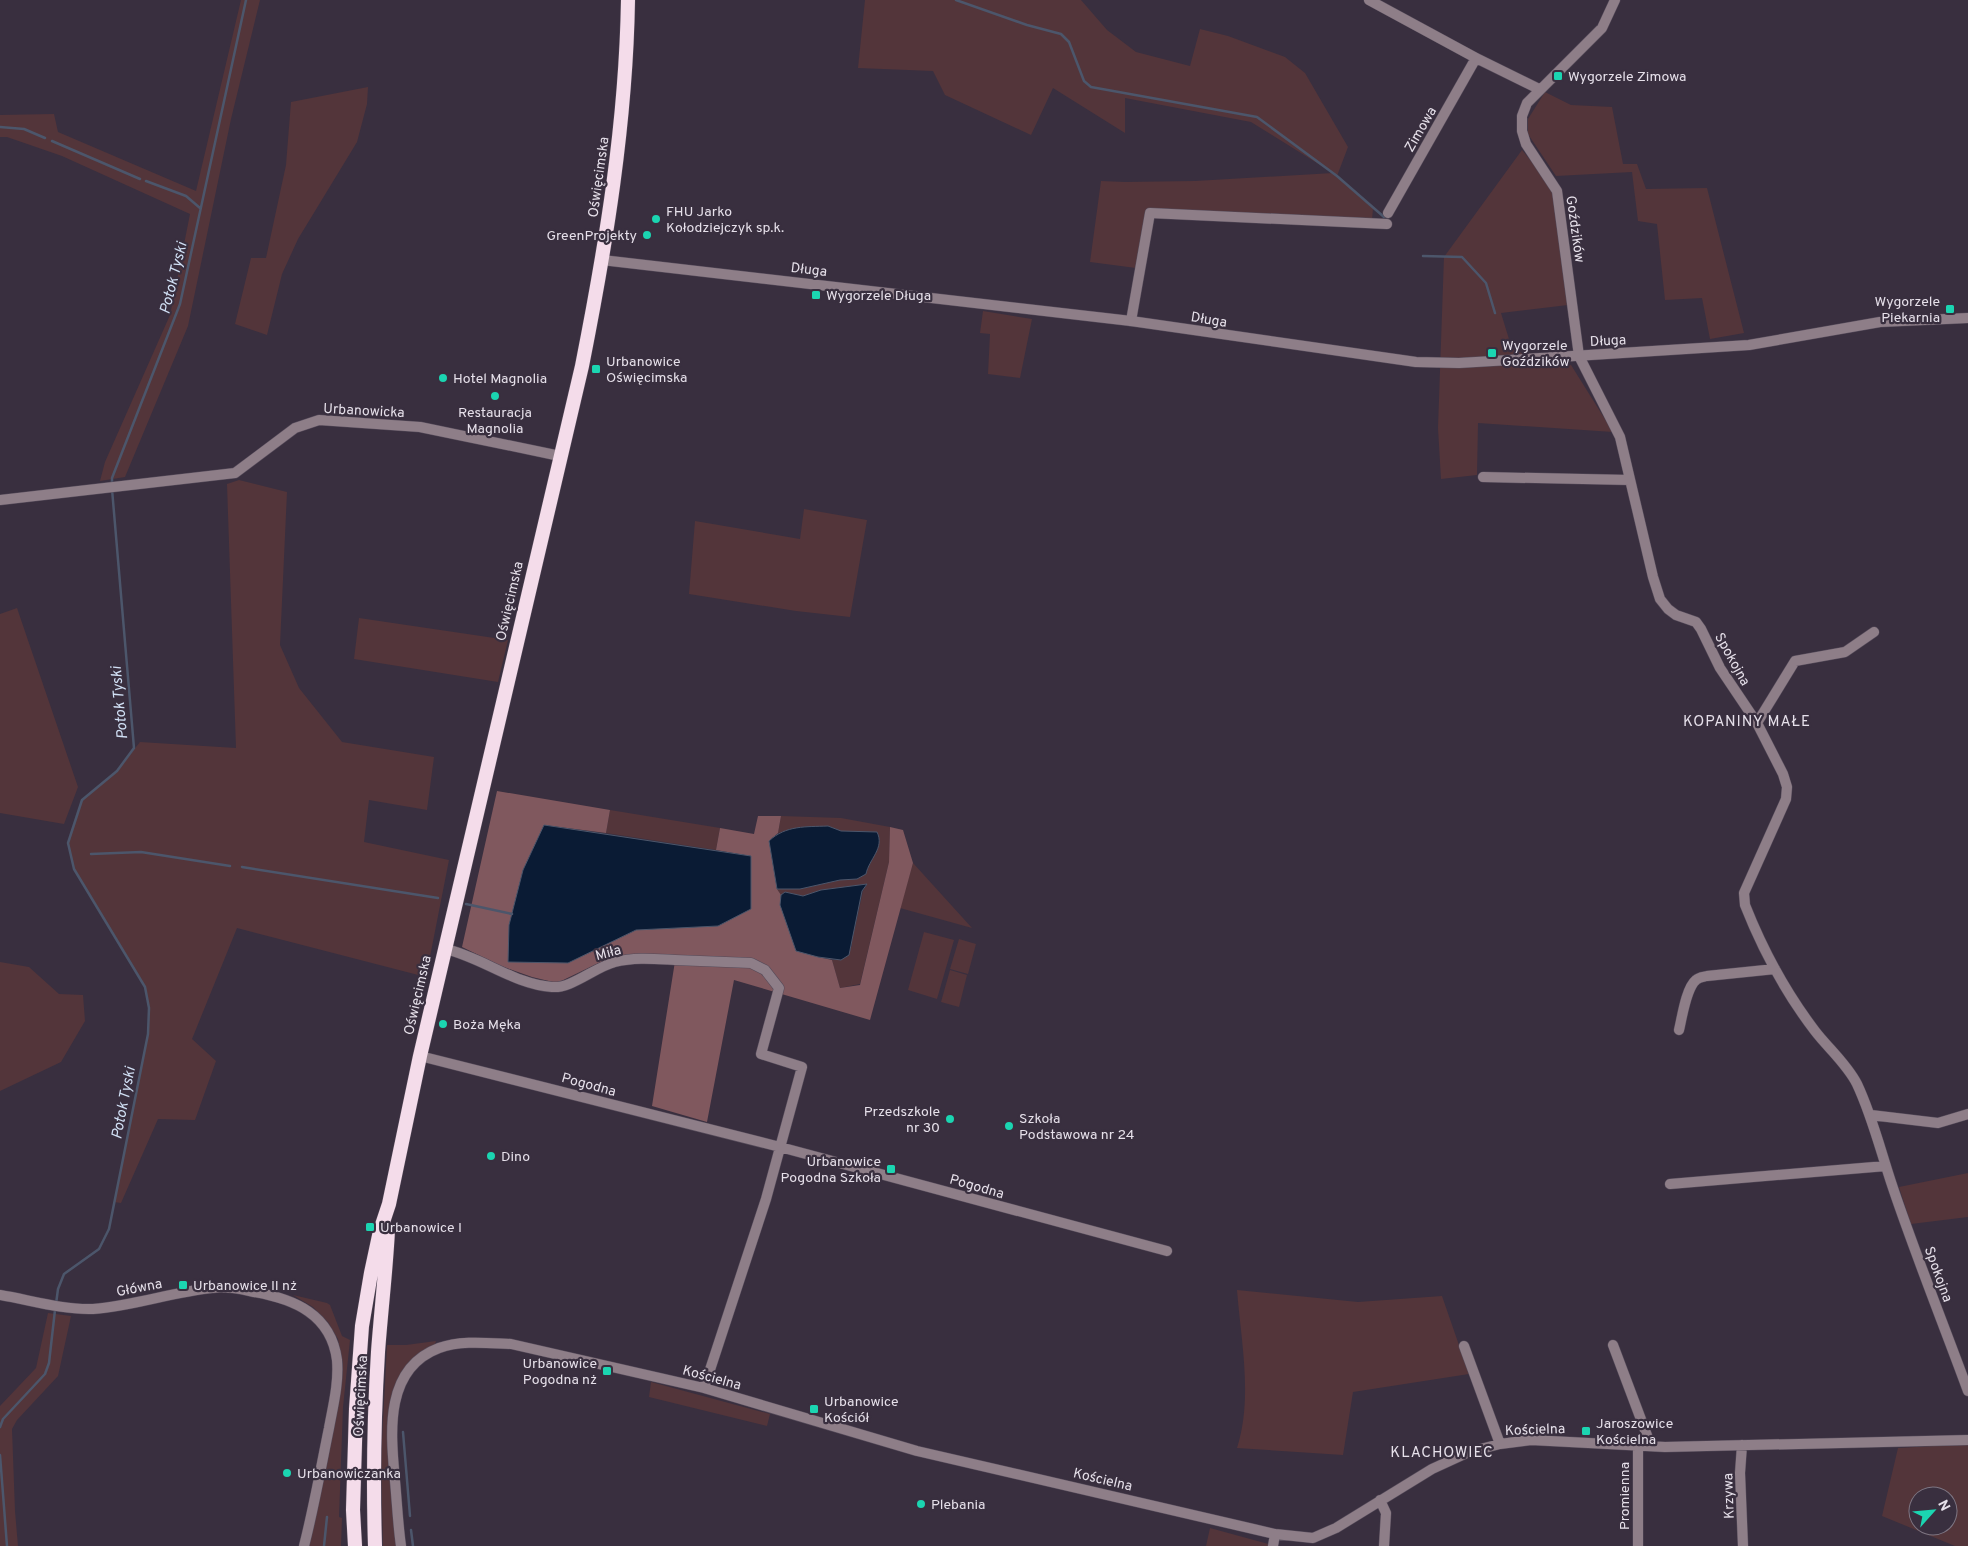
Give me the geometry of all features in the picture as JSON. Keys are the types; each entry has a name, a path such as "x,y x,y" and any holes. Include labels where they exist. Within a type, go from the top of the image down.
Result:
{"highway":[{"name":"Oświęcimska","path":"353,1510 356,1409 362,1326 371,1273 582,366 602,260 621,127 628,0"},
{"name":"Oświęcimska","path":"376,1546 374,1530 374,1420 388,1204"},
{"path":"346,1546 353,1510"},
{"path":"353,1510 355,1546"}],"street":[{"path":"1369,0 1476,58 1539,89"},
{"name":"Goździków","path":"1579,356 1557,191 1526,144 1522,131 1522,116 1527,103 1539,89 1591,42 1602,28 1616,0"},
{"name":"Zimowa","path":"1388,213 1476,58"},
{"path":"1131,321 1150,212 1387,224"},
{"name":"Długa","path":"602,260 1131,321 1416,362 1459,363 1749,345 1880,322 1968,318"},
{"name":"Spokojna","path":"1579,356 1620,437 1653,577 1660,599 1676,615 1696,622 1720,668 1758,724 1783,774 1787,787 1786,799 1744,893 1745,905 1775,968 1815,1030 1856,1082 1871,1115 1886,1166 1968,1391"},
{"name":"Urbanowicka","path":"0,500 235,473 296,428 319,420 420,427 560,456"},
{"path":"1483,477 1630,480"},
{"path":"1758,724 1795,661 1845,652 1874,632"},
{"name":"Miła","path":"445,949 469,956 527,982 550,987 570,983 594,969 615,962 642,958 751,963 766,970 779,988 761,1054 802,1067 780,1147"},
{"path":"1679,1030 1686,1000 1697,978 1775,968"},
{"name":"Pogodna","path":"420,1056 780,1147 1167,1251"},
{"path":"1871,1115 1938,1123 1968,1114"},
{"path":"704,1388 766,1199 780,1147"},
{"path":"1670,1184 1886,1166"},
{"name":"Główna","path":"0,1295 70,1308 92,1309 214,1288 239,1289 283,1299"},
{"name":"Oświęcimska","path":"283,1299 304,1308 322,1325 333,1344 337,1363 333,1404 304,1546"},
{"name":"Kościelna","path":"401,1546 392,1448 393,1413 397,1392 403,1378 415,1363 431,1351 450,1345 511,1344 704,1388 917,1451 1275,1534 1313,1538 1336,1528 1432,1469 1470,1452 1500,1444 1531,1440 1638,1446 1742,1446 1968,1440"},
{"path":"1613,1345 1651,1446"},
{"path":"1464,1346 1500,1444"},
{"name":"Promienna","path":"1638,1446 1638,1546"},
{"name":"Krzywa","path":"1742,1446 1740,1473 1743,1546"},
{"path":"1380,1500 1386,1513 1384,1546"},
{"path":"1273,1546 1275,1534"}],"shaded area":[{"path":"241,0 260,0 231,119 188,326 125,477 100,481 105,462 170,315 190,214 62,156 7,137 0,137 0,115 54,114 58,132 196,191"},
{"path":"865,0 1081,0 1107,30 1136,52 1190,66 1200,29 1228,36 1285,57 1305,73 1348,147 1337,176 1335,175 1387,221 1373,209 1372,219 1147,208 1136,268 1090,262 1101,181 1195,181 1333,173 1251,122 1125,98 1125,133 1053,88 1031,135 945,95 933,71 858,68"},
{"path":"368,87 367,104 357,142 298,239 282,274 267,335 235,324 251,258 266,258 286,165 291,102"},
{"path":"1545,92 1571,105 1612,107 1623,164 1637,164 1646,189 1707,188 1744,333 1710,339 1702,298 1665,300 1657,224 1638,221 1632,172 1556,176 1528,134 1528,119"},
{"path":"1522,150 1545,178 1553,195 1568,305 1501,313 1512,349 1554,366 1571,365 1613,432 1478,423 1477,475 1441,479 1438,428 1444,257"},
{"path":"983,311 1032,319 1020,378 988,374 990,334 980,333"},
{"path":"239,480 287,492 280,645 299,688 342,742 434,757 427,810 369,800 364,842 449,860 426,977 237,928 192,1039 216,1061 195,1120 158,1119 121,1203 114,1202 148,1034 149,1008 145,987 74,869 68,843 82,800 117,771 140,742 236,748 227,484"},
{"path":"804,509 867,520 850,617 796,611 689,594 695,521 800,539"},
{"path":"17,608 78,787 64,824 0,813 0,614"},
{"path":"359,618 508,640 498,682 354,659"},
{"path":"497,791 610,810 606,833 544,825 523,870 509,925 568,963 636,930 718,926 750,909 751,856 716,850 720,828 754,834 758,816 781,816 778,833 769,841 777,889 781,895 780,905 818,957 832,960 840,988 860,985 889,862 890,827 903,830 913,863 870,1020 734,980 707,1122 652,1106 676,955 607,959 557,983 532,977 501,966 462,947"},
{"path":"610,810 720,828 716,850 606,833"},
{"path":"781,816 841,818 890,827 889,862 860,984 840,988 832,960 841,960 852,946 852,934 863,891 867,884 821,890 803,896 785,892 781,895 777,889 800,889 840,880 857,879 866,874 867,866 873,859 877,832 841,831 828,826 800,827 778,833"},
{"path":"913,863 972,928 900,908"},
{"path":"924,932 954,940 937,999 908,990"},
{"path":"959,939 976,944 968,974 950,969"},
{"path":"0,962 29,967 59,994 83,995 85,1021 61,1062 0,1091"},
{"path":"950,970 967,975 959,1007 941,1002"},
{"path":"1968,1173 1968,1217 1911,1224 1899,1187"},
{"path":"1237,1290 1358,1302 1442,1296 1469,1374 1353,1392 1343,1455 1237,1448 1242,1429 1245,1389"},
{"path":"293,1295 330,1305 342,1336 350,1340 343,1407 339,1517 342,1518 341,1546 309,1546 339,1403 343,1365 338,1339 328,1322 313,1307"},
{"path":"48,1313 71,1316 58,1376 17,1420 12,1429 18,1546 0,1546 0,1406 36,1368"},
{"path":"436,1341 435,1344 416,1356 403,1370 389,1409 397,1546 383,1546 381,1460 387,1345 406,1345"},
{"path":"651,1382 770,1414 767,1426 649,1397"},
{"path":"1968,1444 1968,1546 1955,1546 1931,1536 1958,1536 1958,1486 1908,1486 1908,1527 1882,1516 1898,1448"},
{"path":"1210,1528 1276,1546 1206,1546"}],"water":[{"path":"544,825 751,856 751,909 718,926 636,930 568,963 508,962 509,925 523,870"},
{"path":"828,826 841,831 877,832 879,838 878,848 866,874 857,879 840,880 800,889 777,889 769,841 789,829"},
{"path":"867,884 862,891 849,955 841,960 818,957 796,951 780,905 781,895 785,892 803,896 821,890"}],"waterway":[{"name":"Potok Tyski","path":"112,483 112,478 180,304 246,0"},
{"path":"956,0 1027,25 1061,34 1069,42 1084,81 1091,87 1257,117 1337,176 1384,217"},
{"path":"0,127 24,129 45,138"},
{"path":"52,141 140,179"},
{"path":"146,181 186,196 200,208"},
{"path":"1423,256 1462,257 1486,283 1495,313"},
{"name":"Potok Tyski","path":"56,1304 58,1289 64,1274 99,1249 109,1229 148,1034 149,1008 145,987 74,869 68,843 82,800 117,771 134,748 112,489"},
{"path":"91,854 141,852 230,866"},
{"path":"242,867 438,898"},
{"path":"466,904 512,914"},
{"name":"Potok Tyski","path":"0,1427 3,1419 45,1374 49,1363 55,1310"},
{"path":"403,1432 410,1516"},
{"name":"Potok Tyski","path":"0,1455 7,1546"},
{"path":"324,1546 327,1517"},
{"path":"411,1530 413,1546"}],"place":[{"name":"Wygorzele Zimowa","path":"1558,76"},
{"name":"FHU Jarko Kołodziejczyk sp.k.","path":"656,219"},
{"name":"GreenProjekty","path":"647,235"},
{"name":"Wygorzele Długa","path":"816,295"},
{"name":"Wygorzele Piekarnia","path":"1950,309"},
{"name":"Wygorzele Goździków","path":"1492,353"},
{"name":"Urbanowice Oświęcimska","path":"596,369"},
{"name":"Hotel Magnolia","path":"443,378"},
{"name":"Restauracja Magnolia","path":"495,396"},
{"name":"Boża Męka","path":"443,1024"},
{"name":"Przedszkole nr 30","path":"950,1119"},
{"name":"Szkoła Podstawowa nr 24","path":"1009,1126"},
{"name":"Dino","path":"491,1156"},
{"name":"Urbanowice Pogodna Szkoła","path":"891,1169"},
{"name":"Urbanowice I","path":"370,1227"},
{"name":"Urbanowice II nż","path":"183,1285"},
{"name":"Urbanowice Pogodna nż","path":"607,1371"},
{"name":"Urbanowice Kościół","path":"814,1409"},
{"name":"Jaroszowice Kościelna","path":"1586,1431"},
{"name":"Urbanowiczanka","path":"287,1473"},
{"name":"Plebania","path":"921,1504"}],"district":[{"name":"KOPANINY MAŁE","path":"1747,721"},
{"name":"KLACHOWIEC","path":"1442,1452"}]}
